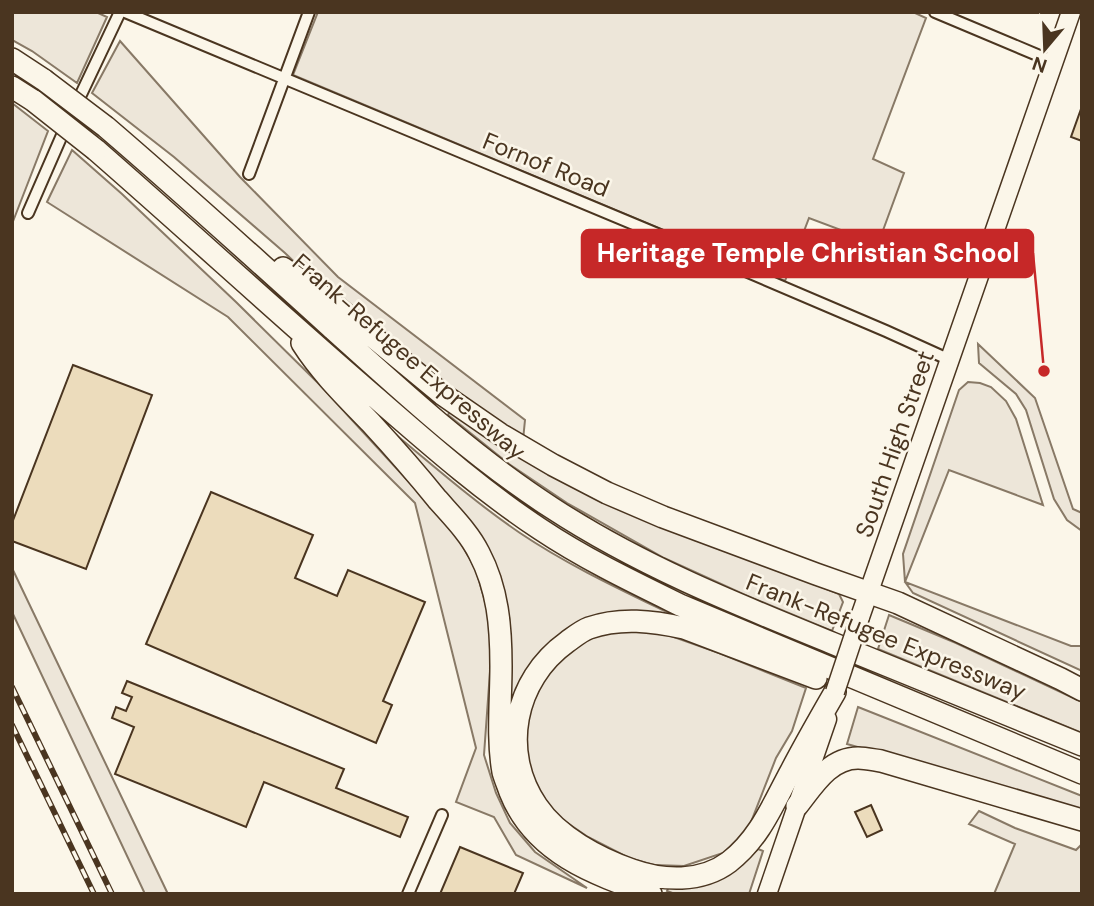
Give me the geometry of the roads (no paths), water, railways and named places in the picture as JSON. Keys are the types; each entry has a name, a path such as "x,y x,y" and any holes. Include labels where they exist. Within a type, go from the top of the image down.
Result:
{"highway":[{"name":"Frank-Refugee Expressway","path":"12,59 106,127 426,412 504,475 556,511 633,556 690,583 1082,745"},
{"name":"Frank-Refugee Expressway","path":"12,87 96,150 474,482 569,547 624,579 680,606 1082,773"},
{"path":"202,210 327,299 442,394 526,450 607,492 663,517 898,603 1082,690"},
{"path":"288,321 316,365 397,451 466,532 479,553 497,602 501,634 500,739 503,774 525,821 563,857 598,874 651,894"},
{"path":"835,692 816,734 764,822 743,850 726,864 707,873 666,878 651,876 599,856 548,820 531,796 520,770 516,728 520,706 544,661 558,648 588,629 625,621 644,621 684,628 962,733 1030,751"},
{"path":"797,806 822,774 835,765 856,758 881,761 1082,820"}],"main road":[{"name":"South High Street","path":"835,692 1071,12"},
{"path":"767,894 797,806 816,734"}],"street":[{"name":"Fornof Road","path":"123,12 715,258 950,360"},
{"path":"28,213 60,138 123,12"},
{"path":"249,173 309,12"},
{"path":"935,12 1054,61"},
{"path":"408,894 442,815"}],"railway":[{"path":"12,687 112,894"},
{"path":"12,725 94,894"}],"place":[{"name":"Heritage Temple Christian School","path":"1044,371"}]}
